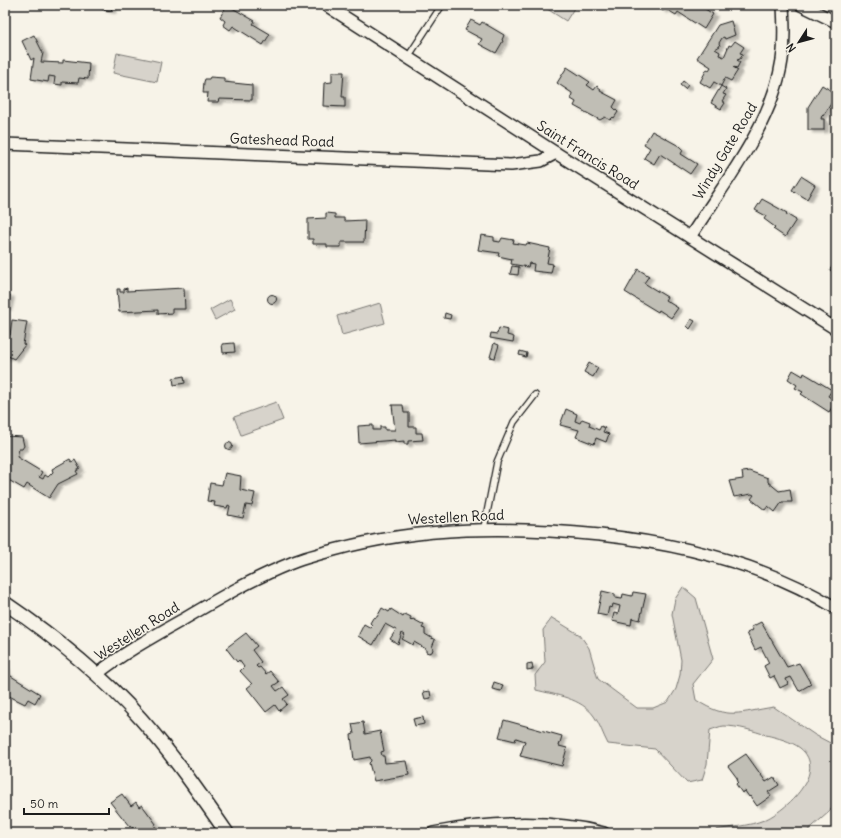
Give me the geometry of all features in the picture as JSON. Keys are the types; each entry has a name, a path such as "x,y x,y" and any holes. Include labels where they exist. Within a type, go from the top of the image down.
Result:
{"street":[{"name":"Saint Francis Road","path":"326,5 556,153 836,329"},
{"name":"Windy Gate Road","path":"690,237 752,139 766,113 776,87 782,61 785,35 783,5"},
{"path":"801,5 836,22"},
{"name":"Gateshead Road","path":"5,144 511,165 541,161 556,153"},
{"name":"Westellen Road","path":"97,674 227,593 291,563 365,542 405,534 484,528 600,535 639,540 695,551 768,574 806,591 836,608"},
{"path":"5,603 54,639 97,674 130,707 164,746 227,833"},
{"path":"433,833 510,824 564,826 604,833"}],"lane":[{"path":"408,57 442,5"},
{"path":"484,528 497,462 514,422 535,395"}],"shaded area":[{"path":"541,5 576,5 566,21"},
{"path":"117,53 161,62 157,82 113,73"},
{"path":"230,299 235,309 215,320 210,310"},
{"path":"380,303 385,323 342,335 337,316"},
{"path":"276,402 283,420 241,435 234,417"},
{"path":"683,587 696,598 713,659 693,684 696,700 707,707 726,713 743,713 774,707 815,735 836,746 836,800 829,812 805,833 713,833 716,830 746,825 764,820 783,808 793,799 807,779 810,768 808,757 793,743 751,730 729,726 722,726 710,730 707,764 702,780 687,783 655,749 608,744 600,726 589,710 568,698 536,690 535,675 545,662 543,630 552,618 580,635 589,648 598,679 637,708 653,708 668,702 676,689 680,675 681,660 672,614 675,599"}],"building":[{"path":"103,5 113,5 111,11 102,9"},
{"path":"227,5 255,21 253,24 270,34 263,45 233,26 230,30 223,25 225,21 220,17"},
{"path":"656,5 667,5 663,11"},
{"path":"669,5 699,5 713,14 704,29 678,12 676,15 666,9"},
{"path":"471,20 480,25 482,22 504,35 503,41 496,53 479,44 482,39 465,30"},
{"path":"731,21 735,35 725,39 724,37 722,38 719,43 720,46 715,49 720,52 719,55 724,57 729,45 731,46 735,41 744,47 740,53 743,54 740,59 737,60 740,62 737,68 733,67 738,70 731,81 725,78 721,86 714,82 710,88 700,82 707,69 709,70 711,67 697,58 718,25"},
{"path":"34,35 43,53 41,62 63,63 63,60 89,63 88,79 79,78 78,83 62,82 62,85 54,84 55,77 49,76 48,82 31,79 34,58 31,60 22,41"},
{"path":"567,67 590,82 587,85 594,90 597,86 601,89 600,91 617,100 613,107 618,112 614,118 613,117 610,120 605,117 600,120 574,106 576,102 571,99 572,93 557,83"},
{"path":"332,72 344,72 342,97 345,97 345,107 323,106 324,83 332,82"},
{"path":"210,77 224,78 224,82 252,85 252,100 219,99 218,102 207,102 208,93 203,93 204,82 205,79 209,79"},
{"path":"683,81 688,85 685,89 680,85"},
{"path":"822,85 836,94 836,96 823,116 822,115 821,119 824,119 824,130 808,130 808,107"},
{"path":"721,86 726,89 723,94 726,95 722,101 725,103 721,109 711,103"},
{"path":"652,131 679,146 683,150 681,154 697,164 690,174 660,154 654,164 644,158 650,148 644,144"},
{"path":"801,176 815,185 807,199 792,190"},
{"path":"762,199 787,213 786,214 796,220 785,237 773,229 775,227 764,219 766,216 755,210"},
{"path":"326,213 335,214 335,218 344,218 344,221 365,220 364,242 341,242 341,247 327,247 327,244 313,244 313,239 308,239 308,219 326,218"},
{"path":"481,235 494,237 494,241 500,242 502,238 514,240 513,243 526,245 527,243 550,248 547,263 553,264 551,273 533,271 534,264 529,263 528,267 511,264 512,259 498,256 499,253 478,250"},
{"path":"836,260 836,274 830,270"},
{"path":"512,266 519,267 518,275 510,274"},
{"path":"638,269 649,276 644,283 667,297 665,300 678,308 671,318 625,292"},
{"path":"127,288 127,291 184,288 185,309 172,309 172,313 158,314 158,310 119,312 117,289 120,289 120,292 124,292 124,289"},
{"path":"5,294 10,295 7,308 5,307"},
{"path":"270,295 274,295 276,299 274,303 270,303 268,301 268,297"},
{"path":"445,313 451,315 450,319 444,318"},
{"path":"691,319 695,321 690,329 687,326"},
{"path":"12,320 27,322 23,344 25,345 14,359 8,356 5,358 5,341 10,335"},
{"path":"499,328 508,330 507,335 514,337 513,342 490,338 491,333 497,334"},
{"path":"234,343 235,352 223,353 222,344"},
{"path":"494,343 499,345 495,358 490,357"},
{"path":"520,351 527,353 526,357 519,355"},
{"path":"589,363 598,368 593,377 584,372"},
{"path":"793,370 803,376 804,373 832,390 828,396 836,401 829,412 801,394 803,392 795,388 797,385 788,379"},
{"path":"184,376 185,383 174,385 173,378"},
{"path":"392,405 403,405 404,413 409,413 409,427 416,427 416,433 422,433 423,440 408,441 408,444 404,444 404,441 395,442 395,440 359,443 358,426 373,425 373,430 380,430 380,427 385,427 385,430 395,430"},
{"path":"566,409 577,414 575,421 580,423 582,419 590,422 589,426 599,430 601,426 605,428 603,432 609,434 606,442 596,438 594,444 576,437 579,430 560,425"},
{"path":"5,436 22,437 24,446 22,449 19,449 17,457 42,472 39,477 43,479 45,475 48,477 53,472 52,469 70,459 72,462 75,460 80,469 76,471 78,474 58,484 49,498 27,484 24,489 5,478"},
{"path":"229,442 232,443 232,449 229,450 226,449 225,446 226,443"},
{"path":"749,471 768,478 768,482 779,491 790,489 792,502 782,502 775,512 768,506 765,510 751,499 754,495 752,494 734,497 729,481 743,479 742,472"},
{"path":"225,473 241,476 240,490 255,493 252,506 246,505 243,518 228,515 230,506 228,505 227,508 214,506 215,502 207,501 210,483 222,485"},
{"path":"602,591 615,594 615,598 622,599 623,594 632,596 633,592 646,594 640,620 632,618 631,625 612,621 614,613 618,614 620,606 613,604 612,608 609,607 607,616 597,614"},
{"path":"382,608 389,612 391,609 403,617 405,614 411,617 411,621 413,619 424,625 422,628 425,629 425,634 435,640 432,647 432,652 426,652 426,649 414,642 413,645 402,639 405,635 402,633 398,644 390,639 396,630 385,624 373,645 358,636 364,624 371,628 373,626 370,623 373,618 377,617"},
{"path":"761,622 787,667 799,663 811,684 799,691 791,677 786,679 788,684 780,688 774,676 770,678 764,666 769,663 761,647 755,650 747,633 753,630 751,627"},
{"path":"246,633 257,646 252,650 261,662 256,666 258,668 260,667 266,674 270,671 279,682 273,686 277,691 283,687 289,695 283,699 287,704 279,711 275,705 266,712 247,688 252,684 240,671 244,667 239,660 237,662 226,648"},
{"path":"532,663 533,669 527,670 527,664"},
{"path":"5,667 6,673 40,694 35,703 28,699 25,704 5,694"},
{"path":"494,682 503,685 501,691 492,689"},
{"path":"430,691 431,698 425,699 423,692"},
{"path":"423,717 424,724 415,726 413,719"},
{"path":"504,720 562,736 559,746 567,748 562,766 520,756 525,741 516,738 515,741 499,737"},
{"path":"363,722 365,734 380,731 384,751 381,752 382,756 384,756 385,763 406,761 409,775 374,781 369,763 371,761 370,757 354,760 351,735 354,734 352,724"},
{"path":"746,754 766,782 774,777 779,785 768,792 771,796 757,806 745,791 742,793 736,784 738,782 737,778 728,766"},
{"path":"122,794 131,806 136,802 139,807 142,805 156,824 154,825 158,831 155,833 137,833 130,825 129,826 110,802"}]}
